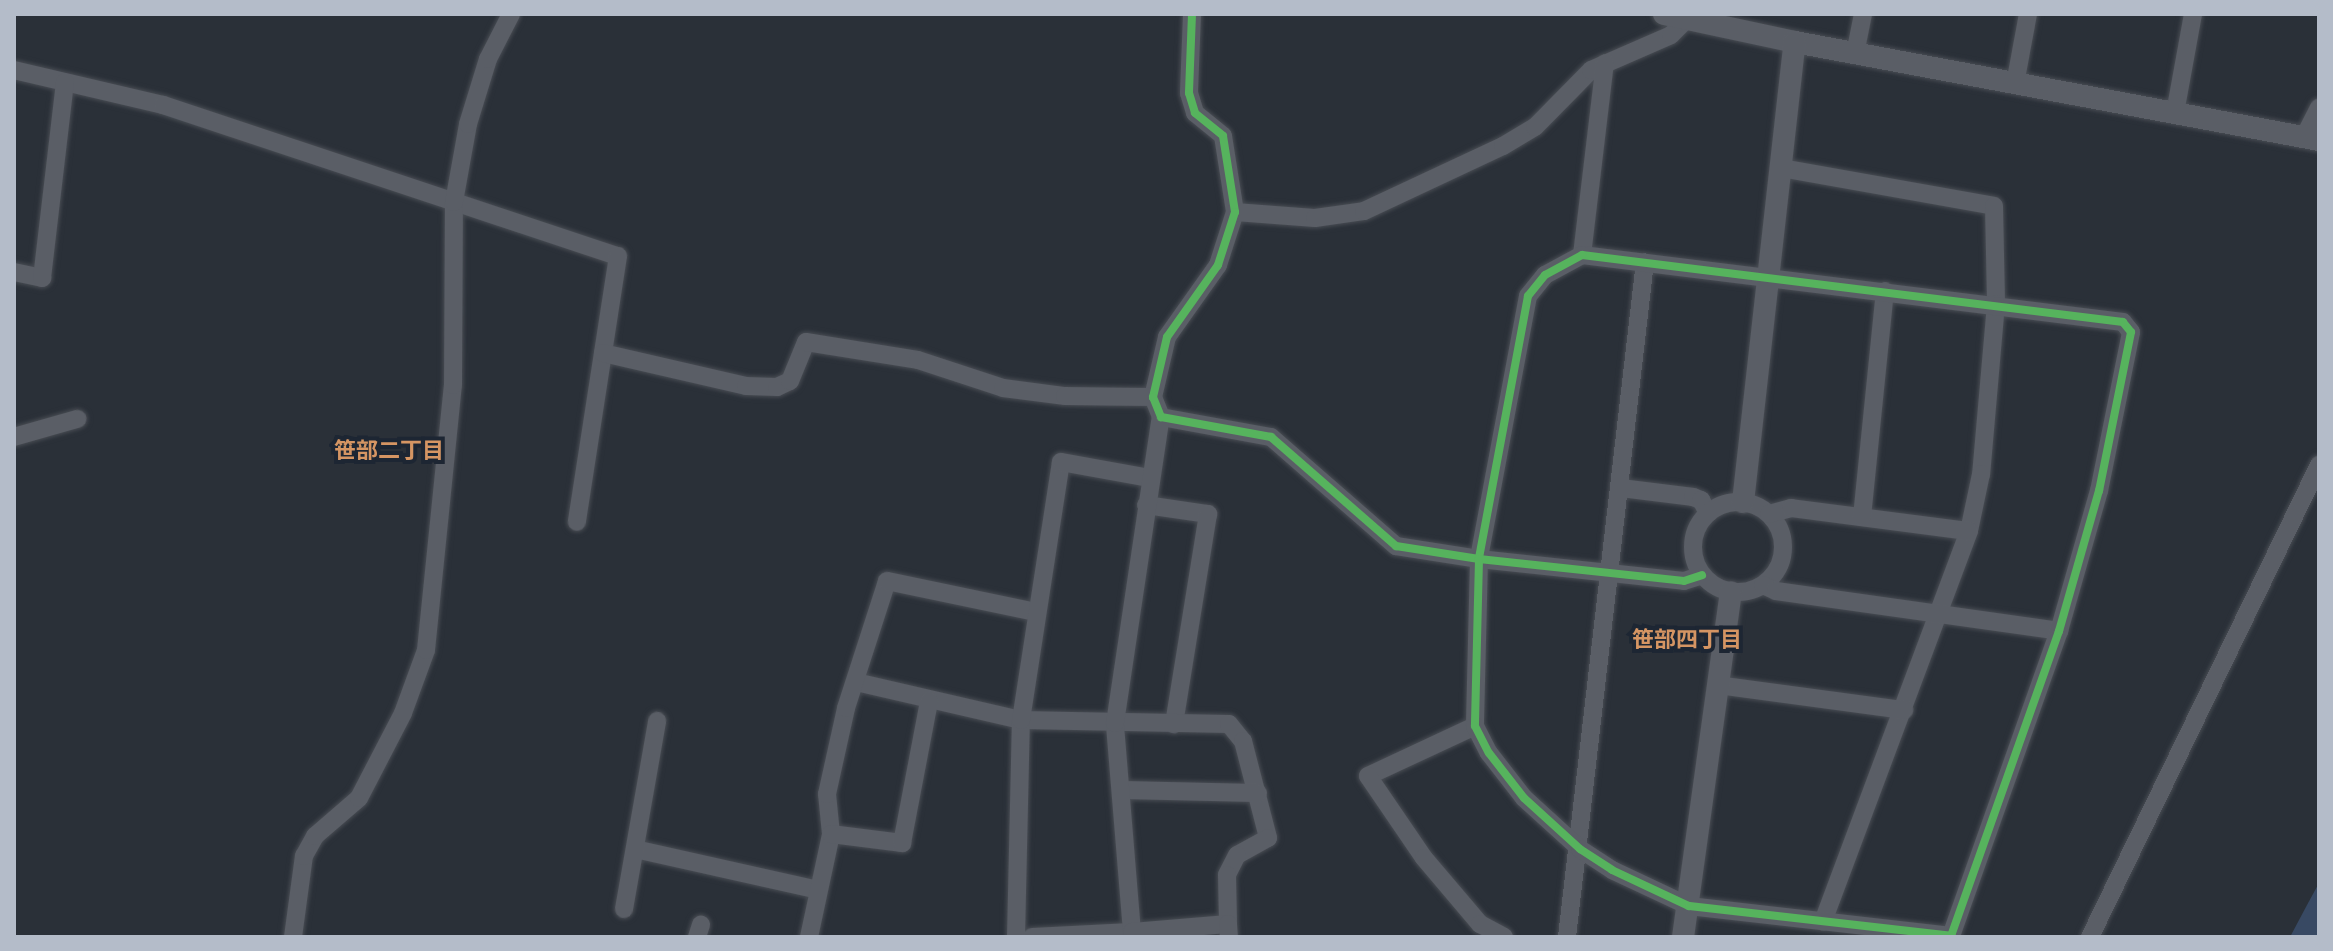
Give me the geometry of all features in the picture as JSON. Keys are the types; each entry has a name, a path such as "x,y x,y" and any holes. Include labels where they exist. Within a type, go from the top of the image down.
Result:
{"street":[{"path":"293,937 304,856 315,836 359,798 403,713 426,650 453,385 454,202 468,124 488,59 511,14"},
{"path":"1132,934 1115,723 1161,417 1153,397 1167,337 1218,265 1235,212 1223,136 1195,113 1189,93 1192,14"},
{"path":"1664,14 1855,54 2312,139 2319,108"},
{"path":"1855,54 1863,14"},
{"path":"2015,84 2028,14"},
{"path":"2175,113 2193,14"},
{"path":"1235,212 1315,218 1364,211 1524,133 1557,106 1577,83 1605,63 1671,35 1693,18"},
{"path":"1743,502 1795,42"},
{"path":"1582,255 1605,63"},
{"path":"14,70 163,105 618,256 577,522"},
{"path":"14,272 42,278 65,82"},
{"path":"1781,168 1994,206 1996,304 1981,474 1969,531 1823,922"},
{"path":"1582,255 1645,262 2123,322 2131,332 2099,491 2059,631 1951,937 1689,906 1612,870 1580,849 1524,798 1489,753 1475,726 1479,559 1528,296 1545,275 1582,255"},
{"path":"1567,937 1580,849 1645,262"},
{"path":"1862,517 1885,291"},
{"path":"603,353 746,386 777,387 790,381 806,342 918,360 1003,388 1065,396 1153,397"},
{"path":"1161,417 1271,437 1396,546 1479,559 1684,581 1702,575"},
{"path":"14,437 77,419"},
{"path":"1016,937 1021,720 1061,462 1150,478"},
{"path":"2090,937 2319,465"},
{"path":"1621,488 1693,497 1701,500 1708,513"},
{"path":"1743,502 1769,514 1782,538 1778,569 1763,585 1731,592 1720,589 1702,575 1694,550 1699,523 1708,513 1719,506 1743,502"},
{"path":"1146,505 1208,514 1174,724"},
{"path":"1769,514 1791,508 1969,531"},
{"path":"809,937 831,834 827,794 846,708 887,581 1036,612"},
{"path":"1763,585 1776,591 2059,631"},
{"path":"1683,937 1731,592"},
{"path":"856,682 1021,720 1229,724 1243,741 1268,838 1237,855 1227,875 1228,931 1032,937"},
{"path":"1718,685 1904,710"},
{"path":"831,834 902,843 929,701"},
{"path":"624,909 657,721"},
{"path":"1475,726 1368,776 1424,858 1480,924 1504,937"},
{"path":"1121,790 1258,793"},
{"path":"635,849 818,890"}],"water":[{"path":"2319,883 2319,937 2290,937 2307,905"}],"cycle path":[{"path":"1192,14 1189,93 1195,113 1223,136 1235,212 1218,265 1167,337 1153,397 1161,417 1271,437 1396,546 1479,559 1684,581 1702,575"},
{"path":"1951,936 1689,906 1612,870 1580,849 1524,798 1489,753 1475,726 1479,559 1528,296 1545,275 1582,255 2123,322 2131,332 2099,491 2059,631 1951,937"}],"district":[{"name":"笹部二丁目","path":"389,451"},
{"name":"笹部四丁目","path":"1687,640"}]}
